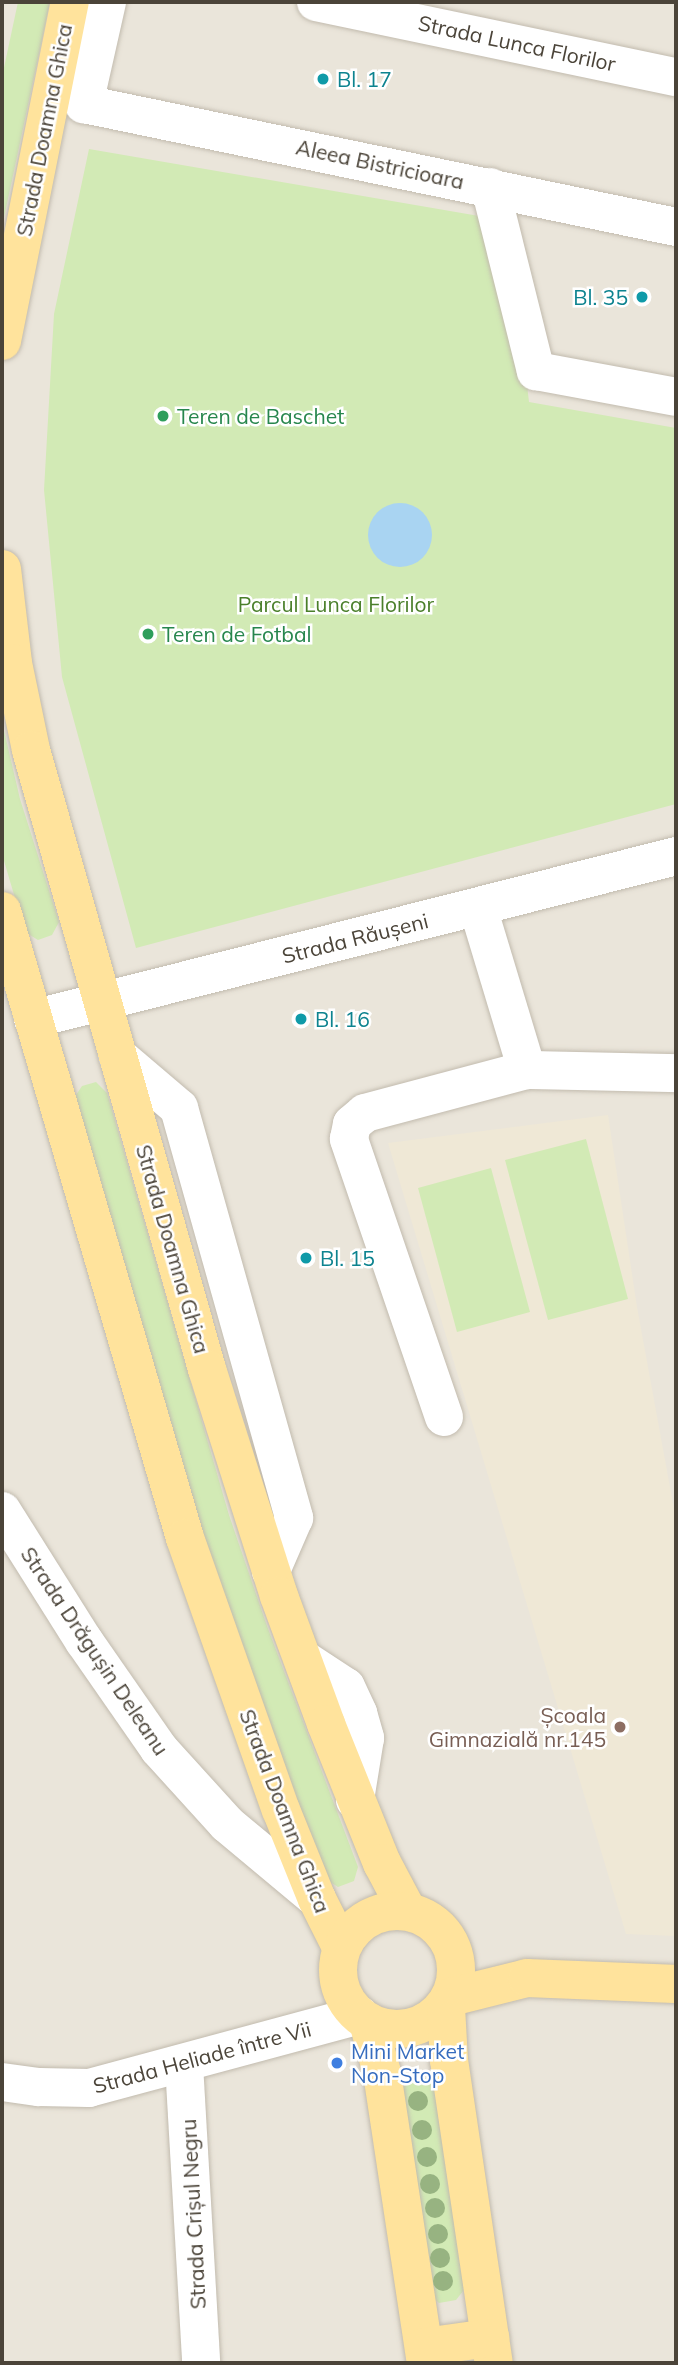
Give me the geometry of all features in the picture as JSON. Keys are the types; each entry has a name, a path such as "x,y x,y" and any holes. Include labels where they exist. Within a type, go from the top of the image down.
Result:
{"main road":[{"name":"Strada Doamna Ghica","path":"2,341 70,2"},
{"name":"Strada Doamna Ghica","path":"2,569 13,663 31,750 207,1368 271,1570 355,1800 382,1863 407,1910 388,1910 368,1917 352,1930 341,1947 337,1969 341,1990 363,2019 382,2073 425,2355"},
{"name":"Strada Doamna Ghica","path":"2,911 185,1538 277,1800 317,1899 341,1947"},
{"path":"407,1910 435,1924 451,1947 455,1972 448,2002 449,2060 492,2351 425,2355"},
{"path":"451,1947 527,1978"},
{"path":"363,2019 387,2029 409,2028 430,2020 448,2002 527,1978 676,1984"}],"street":[{"name":"Aleea Bistricioara","path":"107,2 84,104 676,227"},
{"name":"Strada Lunca Florilor","path":"316,2 676,77"},
{"path":"490,187 536,371 676,397"},
{"name":"Strada Răușeni","path":"33,1019 676,856"},
{"path":"478,908 527,1070"},
{"path":"444,1417 349,1139 352,1124 365,1113 527,1070 676,1073"},
{"name":"Strada Drăgușin Deleanu","path":"4,1518 159,1749 228,1824 317,1899"},
{"name":"Strada Heliade între Vii","path":"2,2082 39,2087 89,2088 363,2019"},
{"name":"Strada Crișul Negru","path":"184,2064 201,2363"}],"shaded area":[{"path":"2,2 676,2 676,2363 2,2363"},
{"name":"Școala Gimnazială nr.145","path":"608,1115 637,1307 676,1520 676,1936 626,1934 388,1143"}],"green space":[{"path":"18,2 50,2 2,227 2,77"},
{"name":"Parcul Lunca Florilor","path":"89,149 508,221 529,402 676,428 676,804 136,948 62,677 44,490 54,314"},
{"path":"2,722 20,799 59,922 52,935 38,940 25,932 2,854"},
{"path":"96,1082 107,1093 229,1515 267,1626 358,1867 354,1881 338,1887 324,1878 190,1499 74,1098 82,1086"},
{"path":"586,1139 628,1299 548,1320 505,1160"},
{"path":"491,1168 530,1312 457,1332 418,1188"},
{"path":"424,2077 434,2086 464,2290 456,2300 439,2303 427,2292 400,2091 409,2079"}],"water":[{"path":"400,503 418,509 426,517 432,535 426,553 418,561 400,567 382,561 374,553 368,535 374,517 382,509"}],"place":[{"name":"Bl. 17","path":"323,79"},
{"name":"Bl. 35","path":"642,297"},
{"name":"Teren de Baschet","path":"163,416"},
{"name":"Teren de Fotbal","path":"148,634"},
{"name":"Bl. 16","path":"301,1019"},
{"name":"Bl. 15","path":"306,1258"},
{"name":"Școala Gimnazială nr.145","path":"620,1727"},
{"name":"Mini Market Non-Stop","path":"337,2063"}]}
